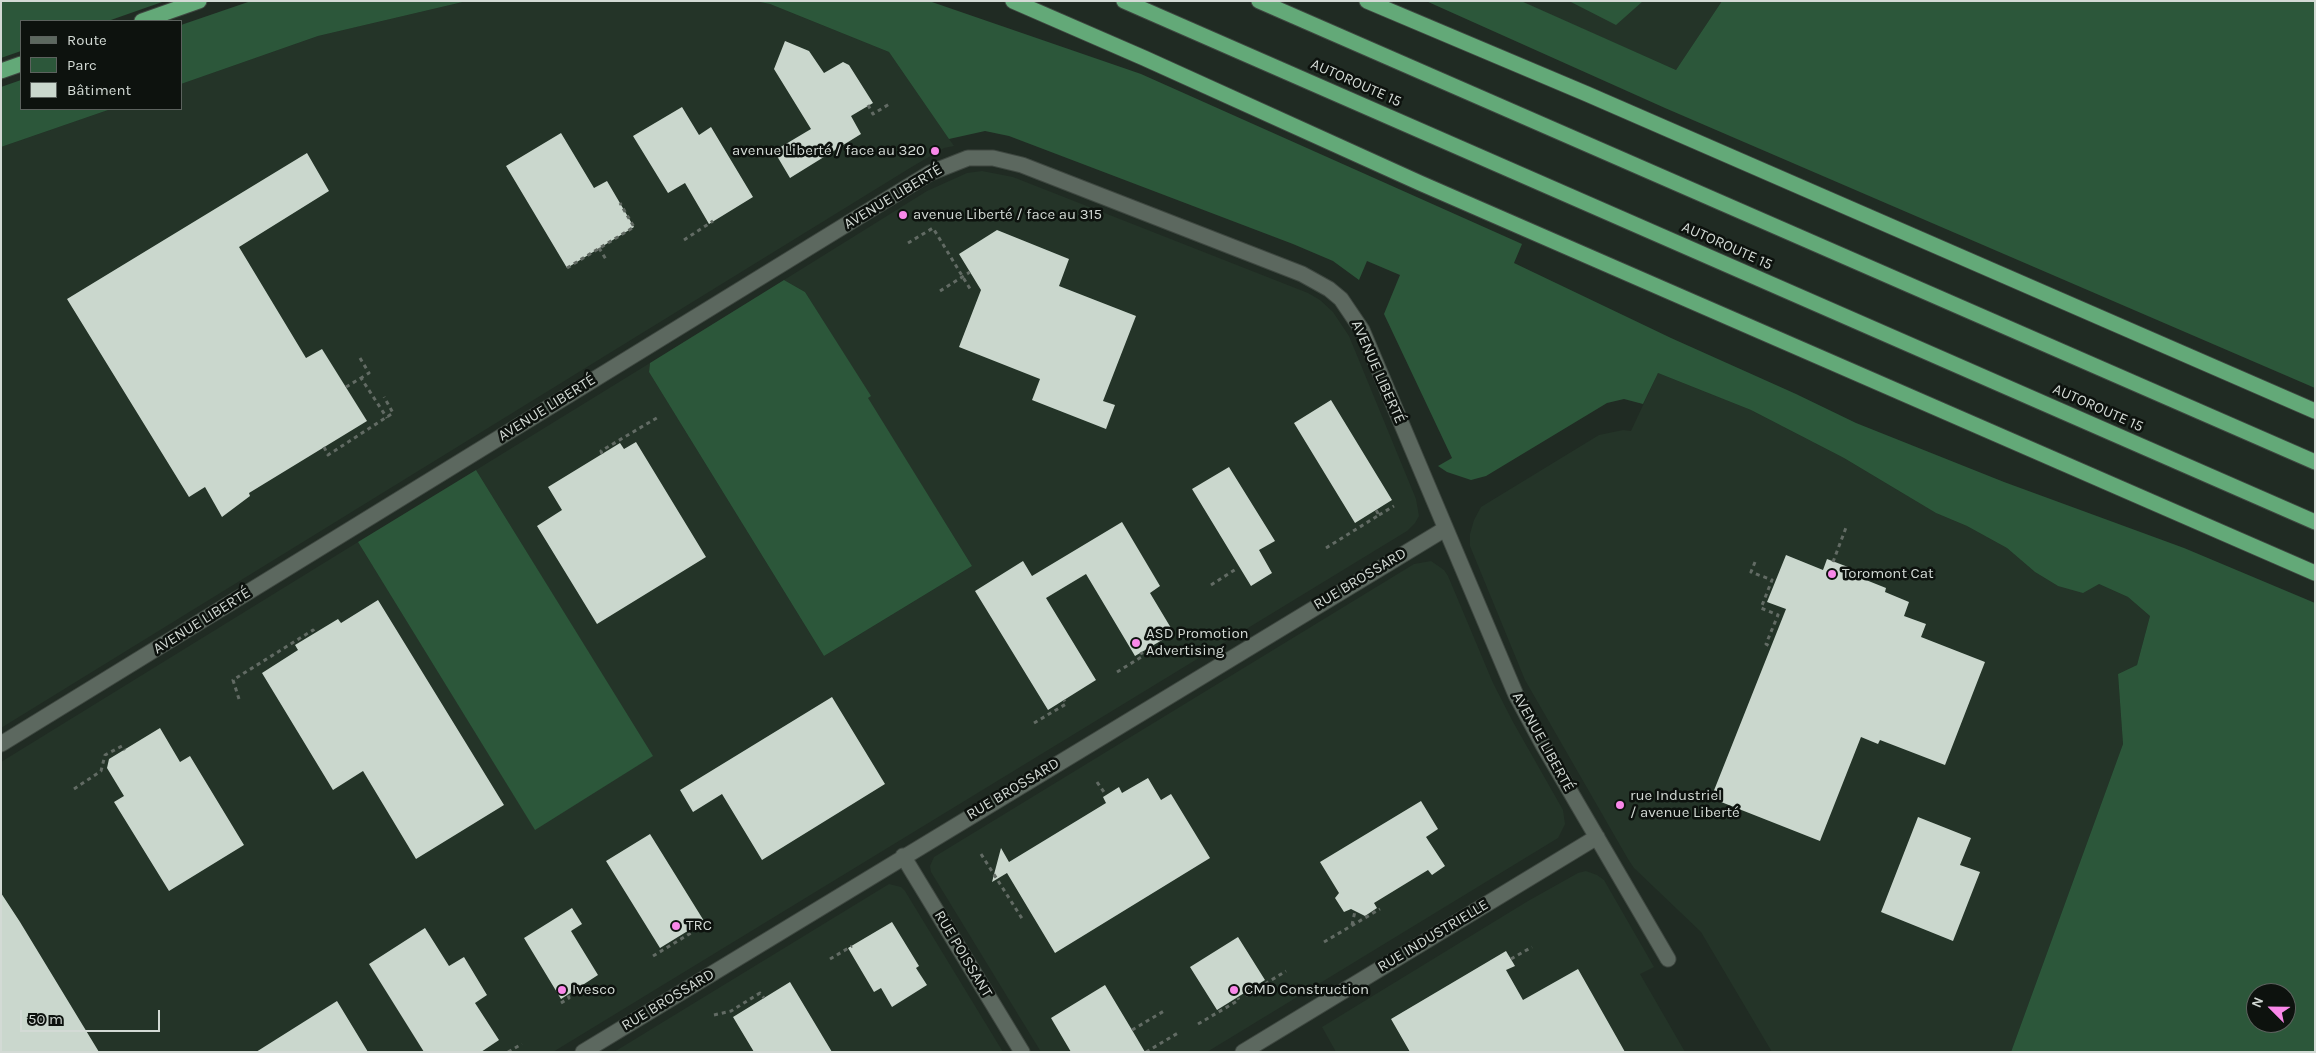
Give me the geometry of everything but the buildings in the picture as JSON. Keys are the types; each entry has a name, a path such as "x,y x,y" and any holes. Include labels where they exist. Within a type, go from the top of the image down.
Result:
{"highway":[{"path":"145,20 199,1"},
{"path":"1013,1 1411,179 2315,573"},
{"name":"AUTOROUTE 15","path":"1124,1 2315,522"},
{"path":"1259,1 2315,462"},
{"path":"1367,1 1587,94 2315,411"},
{"path":"1,71 20,64"}],"street":[{"name":"AVENUE LIBERTÉ","path":"1,744 930,173 968,158 994,158 1022,165 1302,274 1329,289 1351,311 1362,330 1516,695 1668,959"},
{"name":"RUE BROSSARD","path":"583,1052 903,856 1445,529"},
{"name":"RUE INDUSTRIELLE","path":"1243,1052 1597,837"},
{"name":"RUE POISSANT","path":"903,856 1022,1052"}],"path":[{"path":"868,106 874,114 891,103"},
{"path":"567,268 634,227 620,203"},
{"path":"684,240 713,221"},
{"path":"908,243 933,228 972,292"},
{"path":"599,248 607,261"},
{"path":"940,291 970,272"},
{"path":"346,387 369,373 360,358"},
{"path":"361,378 387,418"},
{"path":"324,447 328,455 394,413 384,397"},
{"path":"602,454 601,451 660,416"},
{"path":"1326,548 1394,506"},
{"path":"1376,510 1379,515"},
{"path":"1833,562 1847,525"},
{"path":"1755,562 1751,572 1772,580 1761,608 1778,615 1766,644 1771,646"},
{"path":"1211,585 1236,569"},
{"path":"239,699 233,680 313,630 315,633"},
{"path":"1117,672 1143,656 1140,652"},
{"path":"1034,723 1066,704 1064,700"},
{"path":"74,789 101,771 105,755 122,746 125,750"},
{"path":"1098,782 1106,794"},
{"path":"981,854 1023,920"},
{"path":"991,870 996,866"},
{"path":"1324,942 1380,909"},
{"path":"1352,926 1355,911"},
{"path":"653,956 714,919"},
{"path":"830,959 852,946"},
{"path":"1511,959 1532,947"},
{"path":"1245,993 1247,995 1286,971"},
{"path":"714,1015 730,1011 760,993 764,998"},
{"path":"561,1003 569,998 568,994"},
{"path":"1198,1024 1239,1000 1238,998"},
{"path":"1132,1030 1164,1011"},
{"path":"1146,1052 1178,1033"},
{"path":"508,1052 522,1044"}],"shaded area":[{"path":"467,1 755,1 770,4 889,52 954,146 944,148 910,168 1,728 1,147 108,110 182,110 182,84 318,36"},
{"path":"1519,1 1722,1 1676,70"},
{"path":"982,171 1013,177 1308,293 1320,300 1333,312 1349,336 1416,499 1419,516 1415,523 1407,531 553,1052 1,1052 1,762 358,542 535,829 652,756 476,470 650,363 649,372 824,656 972,566 867,398 870,396 805,292 784,280 927,191 967,173"},
{"path":"1658,373 1751,410 1844,458 1936,513 1967,526 2007,548 2035,572 2058,586 2099,584 2128,597 2150,616 2137,665 2118,674 2123,744 2011,1052 1772,1052 1701,932 1634,868 1628,859 1525,680 1470,546 1470,534 1474,520 1481,507 1599,435 1623,430 1631,431"},
{"path":"1431,561 1444,570 1448,576 1493,683 1563,810 1565,824 1558,838 1207,1052 1041,1052 931,872 930,866 934,857 1414,564"},
{"path":"1586,871 1604,880 1654,967 1640,974 1685,1052 1336,1052 1322,1027 1528,901 1578,873"},
{"path":"889,884 901,887 905,891 1003,1052 614,1052"}],"green space":[{"path":"1,1 165,1 111,20 20,20 20,51 1,58"},
{"path":"251,1 467,1 318,36 182,84 182,25"},
{"path":"755,1 929,1 1141,74 1522,244 1514,263 1856,423 2004,482 2184,548 2315,603 2315,1052 2011,1052 2123,744 2118,674 2137,665 2150,616 2128,597 2099,584 2083,593 2058,586 2035,572 2007,548 1967,526 1936,513 1844,458 1751,410 1658,373 1643,404 1624,399 1607,403 1486,476 1471,480 1447,472 1438,466 1452,458 1384,314 1400,275 1367,261 1359,280 1333,261 1293,244 1009,136 985,131 949,139 889,52 770,4"},
{"path":"1426,1 1521,1 1676,70 1722,1 2315,1 2315,388 1665,108"},
{"path":"1569,1 1643,1 1616,25"},
{"path":"20,80 20,110 108,110 1,147 1,87"},
{"path":"784,280 805,292 871,396 868,398 972,566 824,656 649,372 650,363"},
{"path":"476,470 653,756 535,830 358,542"}],"place":[{"name":"avenue Liberté / face au 320","path":"935,151"},
{"name":"avenue Liberté / face au 315","path":"903,215"},
{"name":"Toromont Cat","path":"1832,574"},
{"name":"ASD Promotion Advertising","path":"1136,643"},
{"name":"rue Industriel / avenue Liberté","path":"1620,805"},
{"name":"TRC","path":"676,926"},
{"name":"Ivesco","path":"562,990"},
{"name":"CMD Construction","path":"1234,990"}]}
